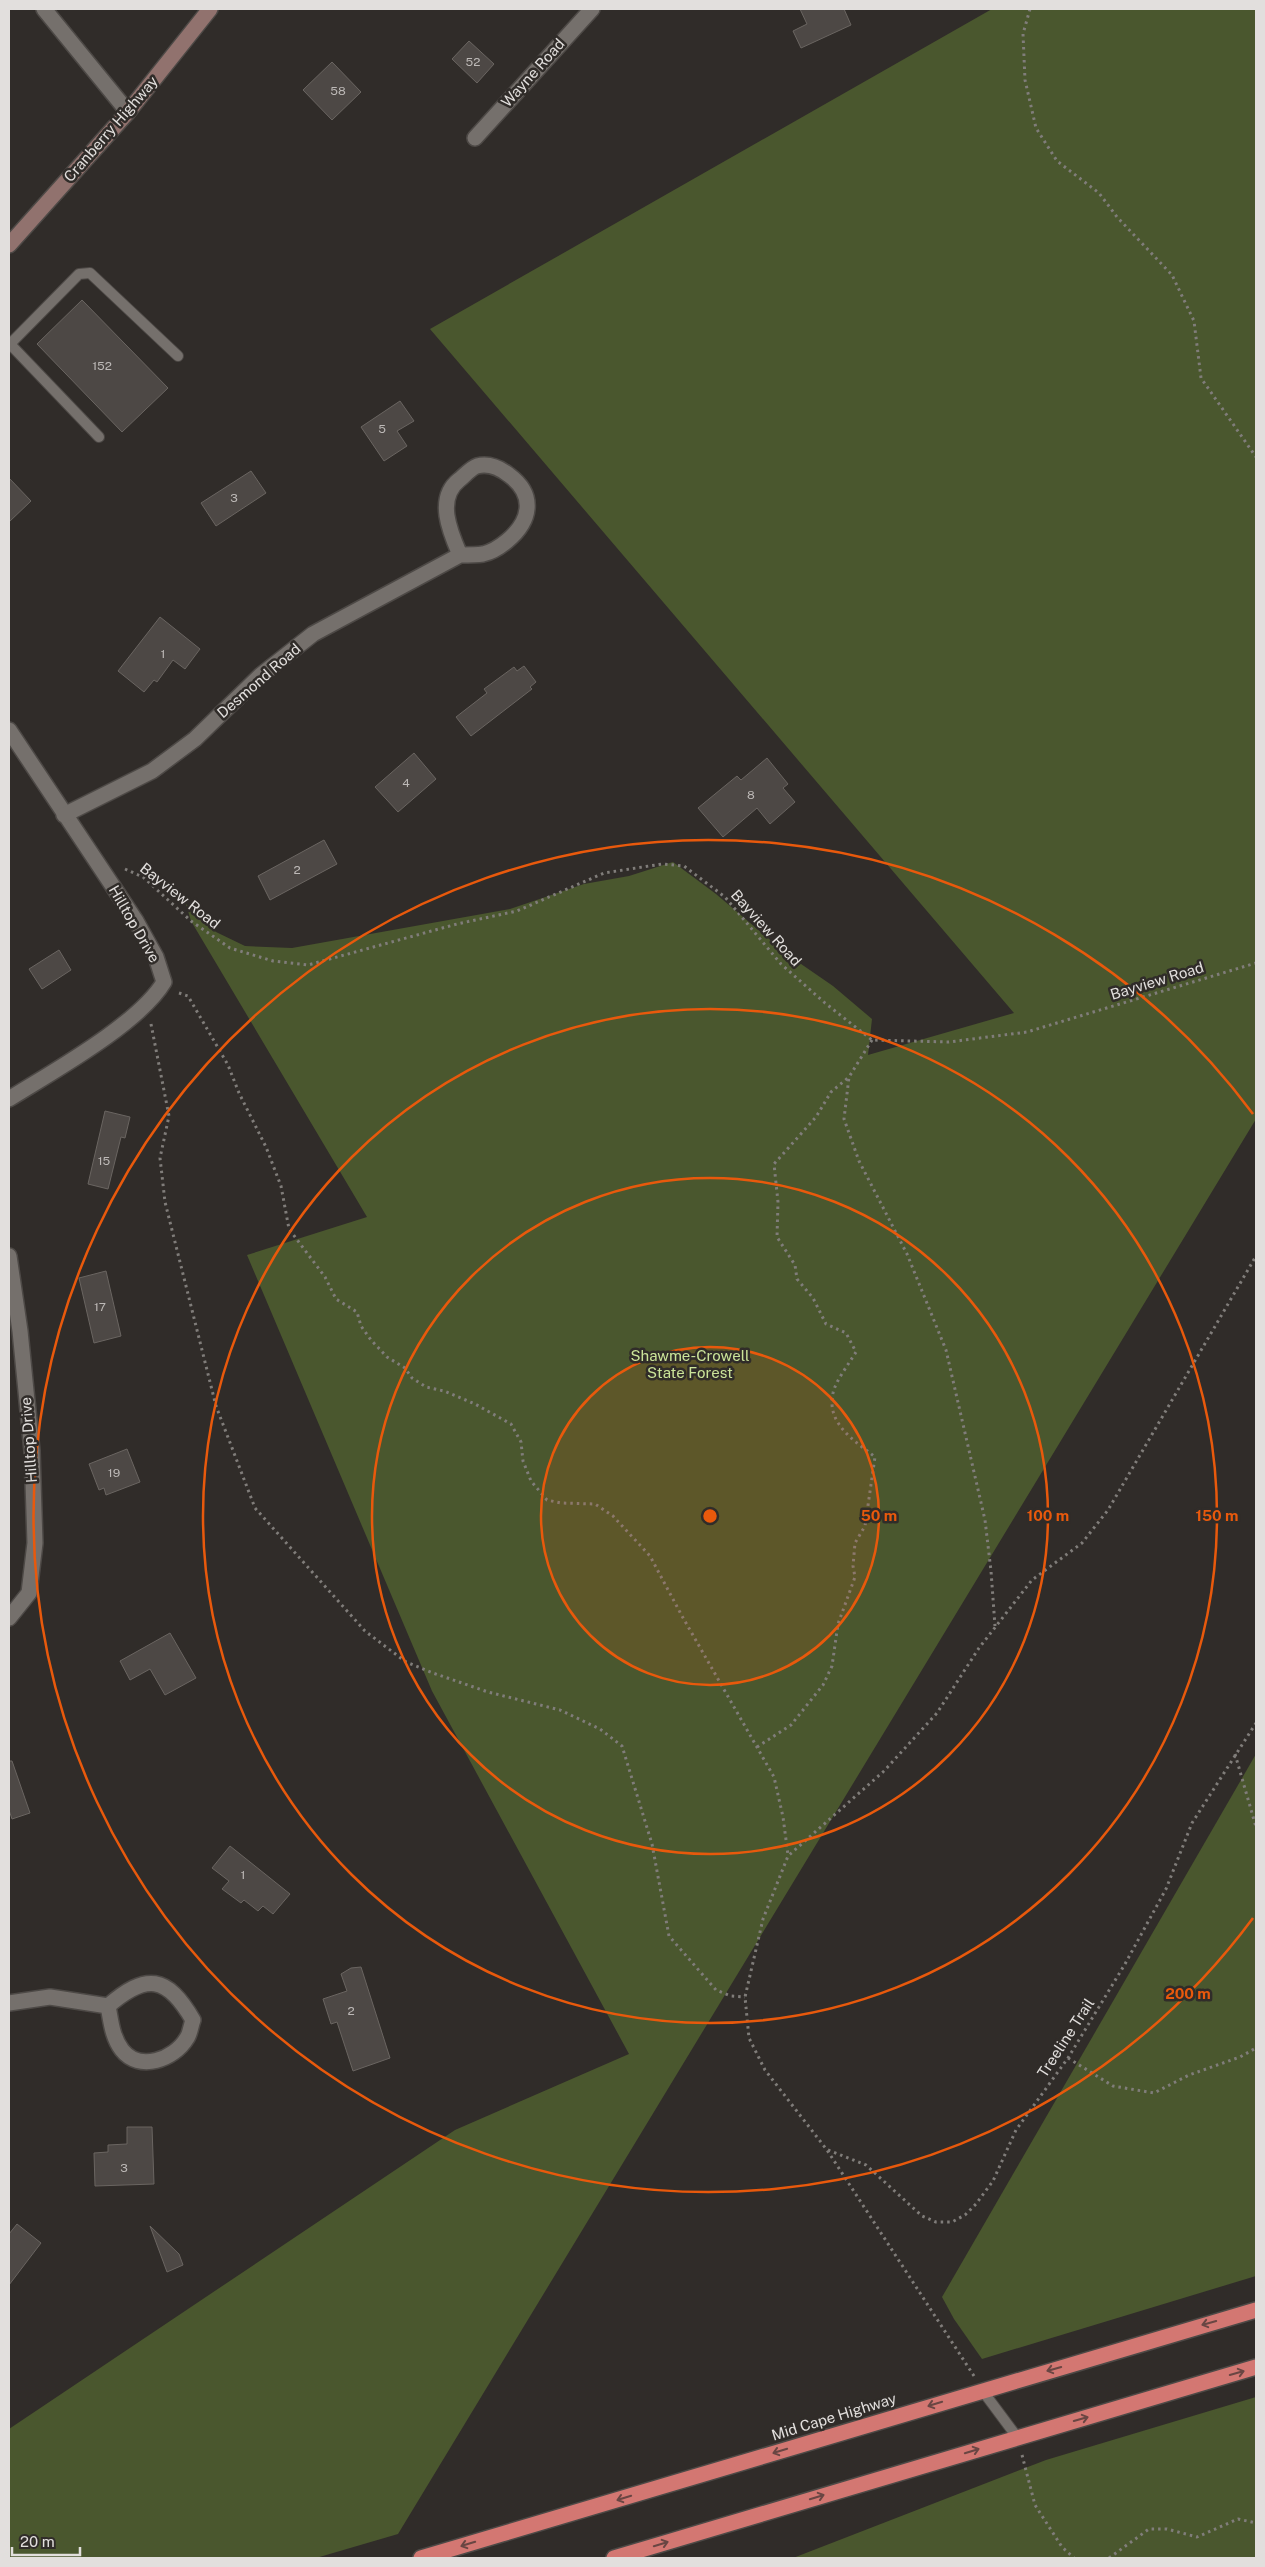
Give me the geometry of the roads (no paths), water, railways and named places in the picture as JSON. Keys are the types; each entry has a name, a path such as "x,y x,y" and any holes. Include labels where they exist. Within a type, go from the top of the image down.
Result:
{"highway":[{"name":"Mid Cape Highway","path":"421,2558 1256,2310"},
{"path":"614,2558 1256,2367"}],"main road":[{"name":"Cranberry Highway","path":"9,245 128,112 210,9"}],"street":[{"path":"44,9 128,112"},
{"name":"Wayne Road","path":"475,138 592,9"},
{"name":"Desmond Road","path":"64,815 152,771 195,739 261,675 313,634 460,555 485,554 501,545 520,530 526,518 527,496 517,481 498,467 476,466 456,483 447,500 448,526 460,555"},
{"name":"Hilltop Drive","path":"9,730 136,921 156,957 164,982 146,1004 100,1041 9,1099"},
{"name":"Hilltop Drive","path":"9,1256 20,1332 32,1451 35,1543 29,1593 9,1618"},
{"path":"147,1982 169,1989 183,2003 193,2020 188,2038 174,2051 155,2062 140,2062 123,2051 113,2033 108,2006 126,1990 147,1982"},
{"path":"9,2002 50,1997 108,2006"}],"lane":[{"path":"99,437 9,343 79,274 85,272 90,273 178,356"},
{"path":"982,2390 1017,2437"}],"park label":[{"name":"Shawme-Crowell State Forest","path":"690,1364"}]}
